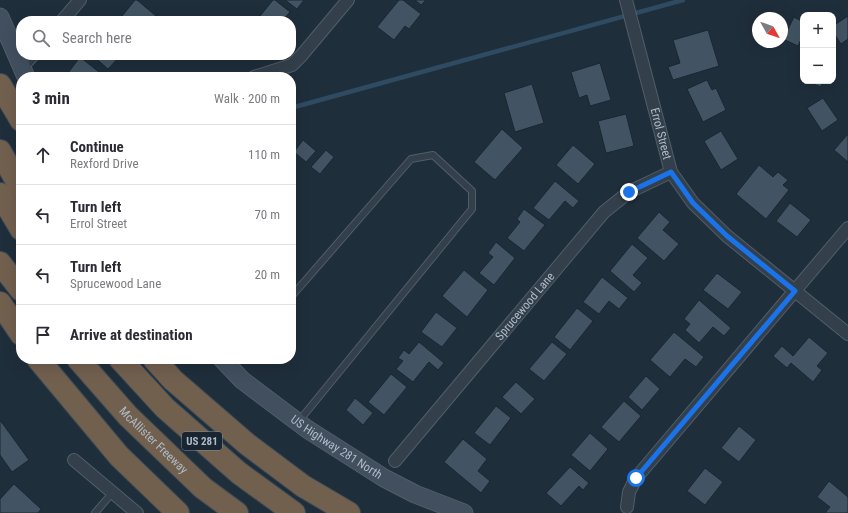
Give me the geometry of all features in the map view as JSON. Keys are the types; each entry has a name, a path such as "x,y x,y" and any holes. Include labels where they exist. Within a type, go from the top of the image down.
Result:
{"highway":[{"path":"0,84 16,111"},
{"path":"0,151 16,180"},
{"path":"0,194 16,221"},
{"path":"0,263 16,284"},
{"path":"0,304 16,327"},
{"path":"42,364 119,456 178,513"},
{"name":"McAllister Freeway","path":"82,364 128,416 203,488 237,513"},
{"name":"US 281","path":"125,364 176,418 239,473 294,513"},
{"path":"159,364 173,380 247,444 302,486 349,513"}],"main road":[{"path":"0,17 16,54"},
{"path":"18,60 24,72"},
{"name":"US Highway 281 North","path":"230,364 242,380 298,422 384,478 415,494 464,513"}],"street":[{"path":"66,16 80,0"},
{"path":"270,72 292,65 348,0"},
{"name":"Errol Street","path":"626,0 671,172 693,203 727,236 848,334"},
{"path":"24,72 30,60"},
{"name":"Sprucewood Lane","path":"395,461 604,212 629,192 671,172"},
{"path":"627,508 629,492 636,478 848,228"},
{"path":"74,460 137,513"}],"lane":[{"path":"296,291 411,159 433,155 472,191 472,209 298,422"},
{"path":"96,513 113,492"}],"building":[{"path":"135,0 137,0 156,16 122,16"},
{"path":"273,0 290,12 286,16 260,16"},
{"path":"285,0 304,0 297,9"},
{"path":"399,0 403,0 421,14 409,29 405,26 394,40 377,27"},
{"path":"415,0 426,0 421,5"},
{"path":"848,16 848,39 841,44 836,36 836,24"},
{"path":"794,17 800,20 800,42 798,46 788,41 788,29"},
{"path":"708,30 719,66 673,80 668,67 680,63 673,40"},
{"path":"78,60 84,60 99,72 69,72"},
{"path":"98,60 116,60 108,69"},
{"path":"600,63 611,100 590,106 587,95 579,98 571,72"},
{"path":"707,80 712,90 716,88 726,110 703,122 687,89"},
{"path":"532,84 544,123 515,132 504,93"},
{"path":"813,84 822,84 821,87"},
{"path":"823,98 838,120 822,131 807,108"},
{"path":"626,114 634,146 606,153 598,121"},
{"path":"502,129 523,148 495,180 474,162"},
{"path":"721,131 738,159 721,170 704,141"},
{"path":"848,134 848,162 834,150"},
{"path":"303,140 316,151 306,162 296,154 296,149"},
{"path":"573,145 595,164 578,184 556,165"},
{"path":"326,150 334,157 320,174 311,167"},
{"path":"759,165 773,177 778,172 788,180 783,185 789,190 766,219 736,194"},
{"path":"555,181 579,201 573,208 565,201 549,220 533,208"},
{"path":"790,203 811,220 797,237 776,221"},
{"path":"524,209 545,225 524,251 507,238 520,222 517,219"},
{"path":"659,212 670,222 663,230 679,244 664,261 637,238"},
{"path":"496,242 515,258 494,285 479,273 493,257 488,253"},
{"path":"632,244 648,258 633,275 642,283 634,292 610,271"},
{"path":"464,270 488,290 467,317 442,296"},
{"path":"717,273 742,292 728,309 703,290"},
{"path":"602,277 628,298 619,309 609,301 599,314 583,302"},
{"path":"699,300 731,328 724,336 713,327 699,343 685,330 690,324 684,319"},
{"path":"577,308 593,321 570,350 554,337"},
{"path":"436,312 457,328 442,347 421,332"},
{"path":"674,332 704,357 696,367 685,359 670,377 650,360"},
{"path":"809,337 828,353 817,366 822,370 813,382 791,363 787,368 773,356 782,346 793,356"},
{"path":"419,342 444,363 438,370 429,362 413,382 396,369 403,361 398,358 404,350 409,354"},
{"path":"552,342 567,354 544,381 529,369"},
{"path":"391,374 407,387 384,415 368,402"},
{"path":"646,376 660,389 642,410 628,397"},
{"path":"516,382 535,399 521,414 502,397"},
{"path":"355,398 373,413 363,425 346,410"},
{"path":"624,401 641,416 619,442 601,427"},
{"path":"496,406 511,418 490,445 474,433"},
{"path":"0,420 29,460 12,472 0,455"},
{"path":"739,426 756,440 739,462 721,448"},
{"path":"590,433 608,449 590,471 571,455"},
{"path":"463,439 487,459 478,471 490,481 481,493 444,462"},
{"path":"570,467 589,483 583,490 579,486 561,506 546,493"},
{"path":"705,468 723,482 705,505 687,491"},
{"path":"829,481 848,497 848,513 825,513 830,507 817,497"},
{"path":"14,484 41,509 38,513 0,513 0,499"}],"waterway":[{"path":"296,107 683,0"}],"route":[{"path":"629,192 671,172 693,203 727,236 795,291 636,478"}]}
